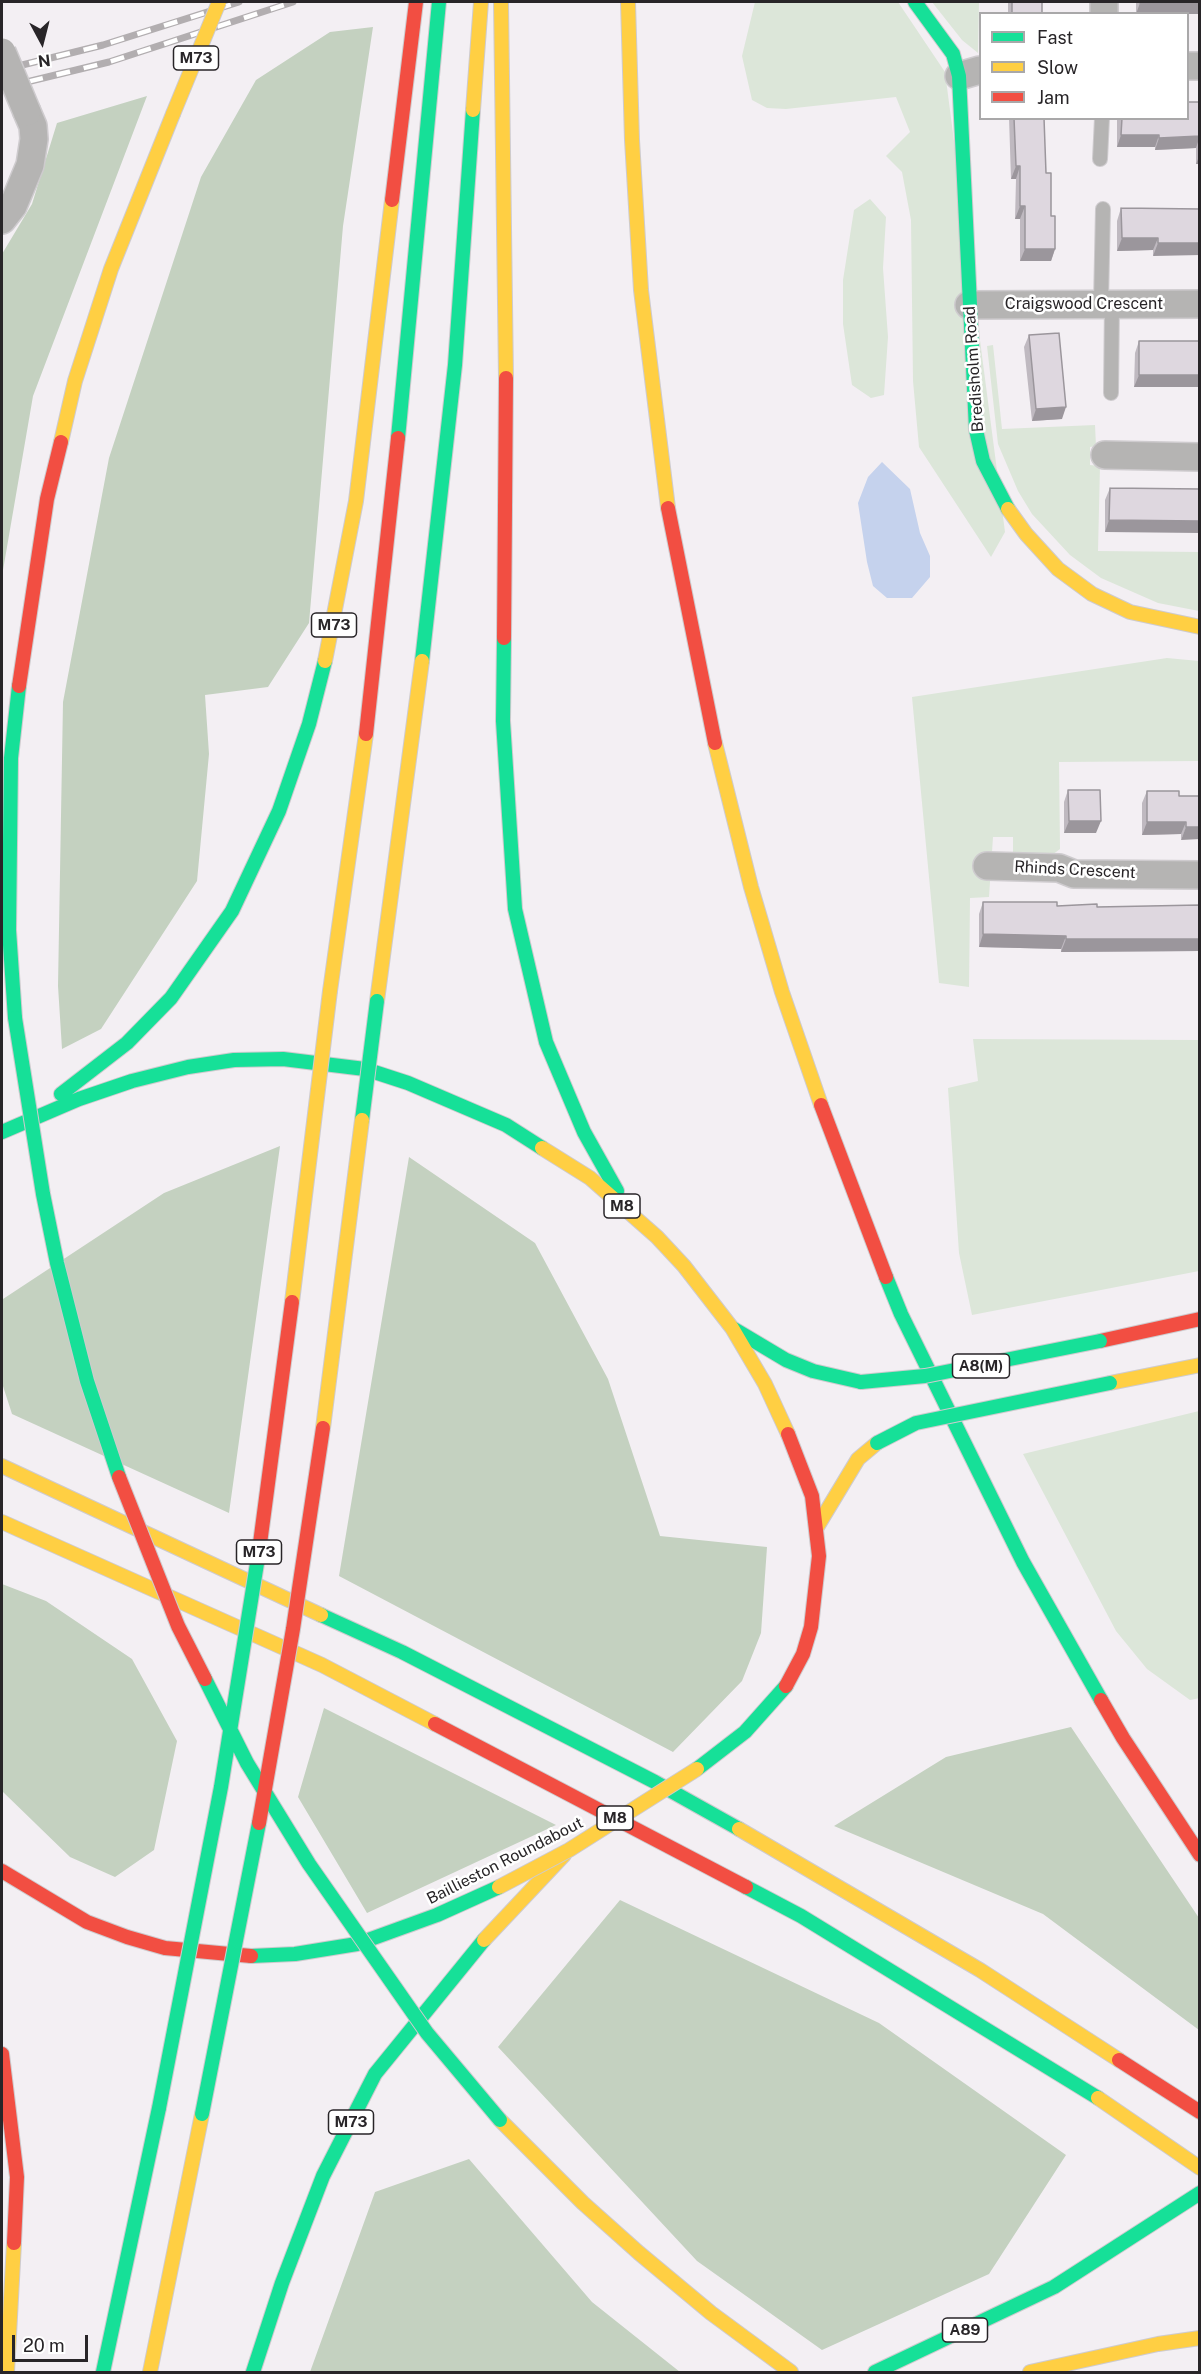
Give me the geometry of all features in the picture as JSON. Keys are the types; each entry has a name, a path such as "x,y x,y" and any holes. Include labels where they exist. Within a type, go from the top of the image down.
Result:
{"main road":[{"name":"M73","path":"219,2 111,269 75,381 47,499 19,680 12,758 9,930 15,1018 26,1096 50,1228 87,1381 115,1468 178,1626 247,1763 309,1864 427,2033 500,2120 583,2203 711,2313 791,2373"},
{"name":"M73","path":"2,1132 85,1079 127,1043 171,998 232,911 279,811 309,724 330,641 356,501 416,2"},
{"name":"M73","path":"103,2373 159,2108 221,1787 252,1600 281,1395 330,991 363,762 389,540 439,2"},
{"path":"628,2 632,140 641,290 670,524 707,712 751,887 783,992 817,1097 853,1195 901,1314 965,1447 1023,1562 1123,1738 1200,1855"},
{"name":"Bredisholm Road","path":"915,2 952,54 970,73 969,304 976,430 984,461 1001,499 1026,534 1058,569 1092,594 1130,612 1200,627"},
{"name":"M73","path":"150,2373 248,1885 293,1629 328,1396 419,687 447,436 480,8"},
{"path":"501,8 506,383 504,721 515,909 532,995 546,1042 584,1132 630,1213"},
{"name":"Baillieston Roundabout","path":"2,1132 79,1099 132,1081 188,1067 234,1060 321,1062 364,1069 408,1083 506,1125 590,1178 630,1213 684,1266 732,1328 765,1384 799,1459 812,1496 819,1556 811,1627 803,1654 793,1677 775,1701 745,1732 697,1769 569,1850 499,1887 437,1915 357,1944 295,1954 260,1956 212,1954 165,1948 87,1922 2,1871"},
{"name":"A8(M)","path":"732,1328 786,1360 813,1371 861,1382 925,1376 1200,1319"},
{"path":"817,1527 858,1460 877,1443 916,1423 1200,1365"},
{"path":"2,1466 402,1652 655,1782 814,1871 971,1965 1200,2112"},
{"name":"M8","path":"2,1522 322,1665 801,1916 1107,2103 1200,2168"},
{"name":"M73","path":"253,2373 282,2283 323,2176 375,2074 467,1958 569,1850"},
{"path":"2,2054 17,2177 7,2373"},
{"name":"A89","path":"876,2373 1054,2287 1200,2193"},
{"path":"1030,2373 1158,2344 1200,2338"}],"street":[{"path":"2,52 33,126 34,140 30,165 13,206 2,220"},
{"name":"Craigswood Crescent","path":"969,304 1106,302 1200,304"},
{"path":"1105,455 1200,458"},
{"name":"Rhinds Crescent","path":"987,866 1059,868 1074,874 1200,874"}],"lane":[{"path":"1101,159 1102,120"},
{"path":"1102,209 1111,393"}],"shaded area":[{"path":"755,2 898,2 945,72 1005,532 991,557 919,447 913,381 911,220 902,172 886,156 910,132 896,97 786,109 767,108 752,100 742,56"},
{"path":"932,2 979,2 978,53 962,40"},
{"path":"870,199 886,217 883,268 888,337 884,395 871,398 852,385 843,324 843,280 854,210"},
{"path":"993,345 1002,429 1095,425 1096,446 1090,447 1090,465 1100,466 1098,551 1199,552 1199,611 1158,603 1101,578 1070,555 1032,514 1018,491 998,444 987,346"},
{"path":"1167,658 1199,661 1198,761 1059,762 1060,849 1052,855 1013,856 1013,837 993,837 989,897 970,898 969,987 939,983 912,697"},
{"path":"973,1039 1199,1040 1199,1271 972,1315 959,1253 948,1088 978,1081"},
{"path":"1199,1411 1200,1698 1190,1700 1147,1669 1116,1631 1023,1454"}],"green space":[{"path":"373,27 343,226 309,623 268,687 205,695 209,754 197,881 101,1029 62,1049 58,986 63,702 109,458 201,177 256,80 330,32"},
{"path":"147,96 33,396 2,576 2,254 32,204 57,123"},
{"path":"280,1146 229,1513 12,1414 2,1383 3,1299 164,1193"},
{"path":"409,1157 535,1243 608,1379 660,1536 767,1547 761,1633 742,1681 673,1752 339,1576"},
{"path":"2,1584 46,1601 132,1659 177,1741 154,1850 115,1877 70,1857 2,1791"},
{"path":"324,1708 556,1825 367,1913 298,1797"},
{"path":"1071,1727 1199,1918 1199,2030 1043,1914 834,1826 946,1757"},
{"path":"620,1900 879,2023 1066,2155 989,2274 822,2350 697,2261 498,2047"},
{"path":"469,2159 592,2302 680,2372 310,2372 375,2192"}],"water":[{"path":"882,462 910,489 920,533 930,556 930,577 912,598 887,598 873,586 867,562 858,503 868,477"}],"building":[{"path":"1012,2 1042,2 1042,12 1012,12"},
{"path":"1140,2 1200,2 1140,3"},
{"path":"1189,102 1200,102 1200,136 1159,138 1159,135 1121,135 1122,120 1189,120"},
{"path":"1014,120 1044,120 1046,173 1051,173 1051,216 1055,216 1055,249 1025,249 1025,206 1020,206 1020,166 1016,166"},
{"path":"1121,208 1200,209 1200,243 1158,243 1158,238 1122,238"},
{"path":"1059,333 1066,407 1036,409 1029,335"},
{"path":"1139,341 1200,341 1200,375 1139,375"},
{"path":"1110,488 1200,489 1200,521 1109,520"},
{"path":"1068,790 1100,790 1101,821 1069,821"},
{"path":"1147,791 1179,791 1179,796 1200,796 1200,827 1186,827 1186,822 1147,822"},
{"path":"983,902 1057,902 1057,906 1097,904 1097,907 1200,905 1200,939 1066,939 1066,936 983,934"}],"railway":[{"path":"2,70 103,45 239,2"},
{"path":"2,88 109,62 293,2"}],"traffic: fast":[{"path":"398,438 439,2"},
{"path":"915,2 953,54 959,76 976,430 983,461 1008,509"},
{"path":"422,661 455,365 473,110"},
{"path":"504,638 503,721 515,909 546,1042 584,1132 617,1191"},
{"path":"61,1094 127,1043 171,998 232,911 279,811 309,724 325,661"},
{"path":"15,1018 9,930 11,758 19,686"},
{"path":"362,1120 377,1001"},
{"path":"15,1018 43,1194 57,1263 87,1381 119,1477"},
{"path":"2,1132 79,1099 132,1081 188,1067 234,1060 283,1059 365,1069 408,1083 506,1125 542,1148"},
{"path":"886,1277 901,1314 1023,1562 1101,1700"},
{"path":"734,1329 786,1360 813,1371 861,1382"},
{"path":"861,1382 925,1376 1100,1341"},
{"path":"877,1443 916,1423 1110,1383"},
{"path":"159,2108 221,1787 259,1551"},
{"path":"321,1615 402,1652 655,1782 739,1829"},
{"path":"205,1679 247,1763 309,1864 427,2033 500,2120"},
{"path":"697,1769 745,1732 786,1686"},
{"path":"202,2114 259,1823"},
{"path":"251,1956 295,1954 357,1944 437,1915 499,1887"},
{"path":"746,1887 801,1916 1098,2098"},
{"path":"253,2372 282,2283 323,2176 375,2074 484,1940"},
{"path":"103,2372 159,2108"},
{"path":"875,2372 1054,2287 1200,2193"}],"traffic: slow":[{"path":"173,114 219,2"},
{"path":"473,110 481,2"},
{"path":"501,2 506,378"},
{"path":"628,2 632,140 641,290 668,508"},
{"path":"61,442 75,381 111,269 173,114"},
{"path":"325,661 356,501 392,200"},
{"path":"1008,509 1026,534 1058,569 1092,594 1130,612 1200,627"},
{"path":"377,1001 422,661"},
{"path":"330,991 366,734"},
{"path":"715,743 751,887 782,992 821,1105"},
{"path":"292,1302 330,991"},
{"path":"323,1428 362,1120"},
{"path":"542,1148 590,1178 657,1237 684,1266 732,1328 765,1384 788,1434"},
{"path":"1110,1383 1200,1365"},
{"path":"817,1527 858,1459 877,1443"},
{"path":"2,1466 321,1615"},
{"path":"2,1522 322,1665 435,1724"},
{"path":"499,1887 569,1850 697,1769"},
{"path":"739,1829 980,1970 1119,2060"},
{"path":"484,1940 564,1855"},
{"path":"1098,2098 1200,2168"},
{"path":"150,2372 202,2114"},
{"path":"500,2120 583,2203 639,2253 711,2313 791,2372"},
{"path":"7,2372 14,2243"},
{"path":"1030,2372 1158,2344 1200,2338"}],"traffic: jam":[{"path":"392,200 416,2"},
{"path":"504,638 506,378"},
{"path":"366,734 398,438"},
{"path":"19,686 47,499 61,442"},
{"path":"668,508 715,743"},
{"path":"821,1105 886,1277"},
{"path":"259,1551 292,1302"},
{"path":"1100,1341 1200,1319"},
{"path":"259,1823 293,1629 323,1428"},
{"path":"786,1686 803,1654 811,1627 819,1556 812,1496 788,1434"},
{"path":"119,1477 178,1626 205,1679"},
{"path":"1101,1700 1123,1738 1200,1855"},
{"path":"435,1724 746,1887"},
{"path":"2,1871 87,1922 127,1937 165,1948 251,1956"},
{"path":"2,2054 17,2177 14,2243"},
{"path":"1119,2060 1200,2112"}]}
